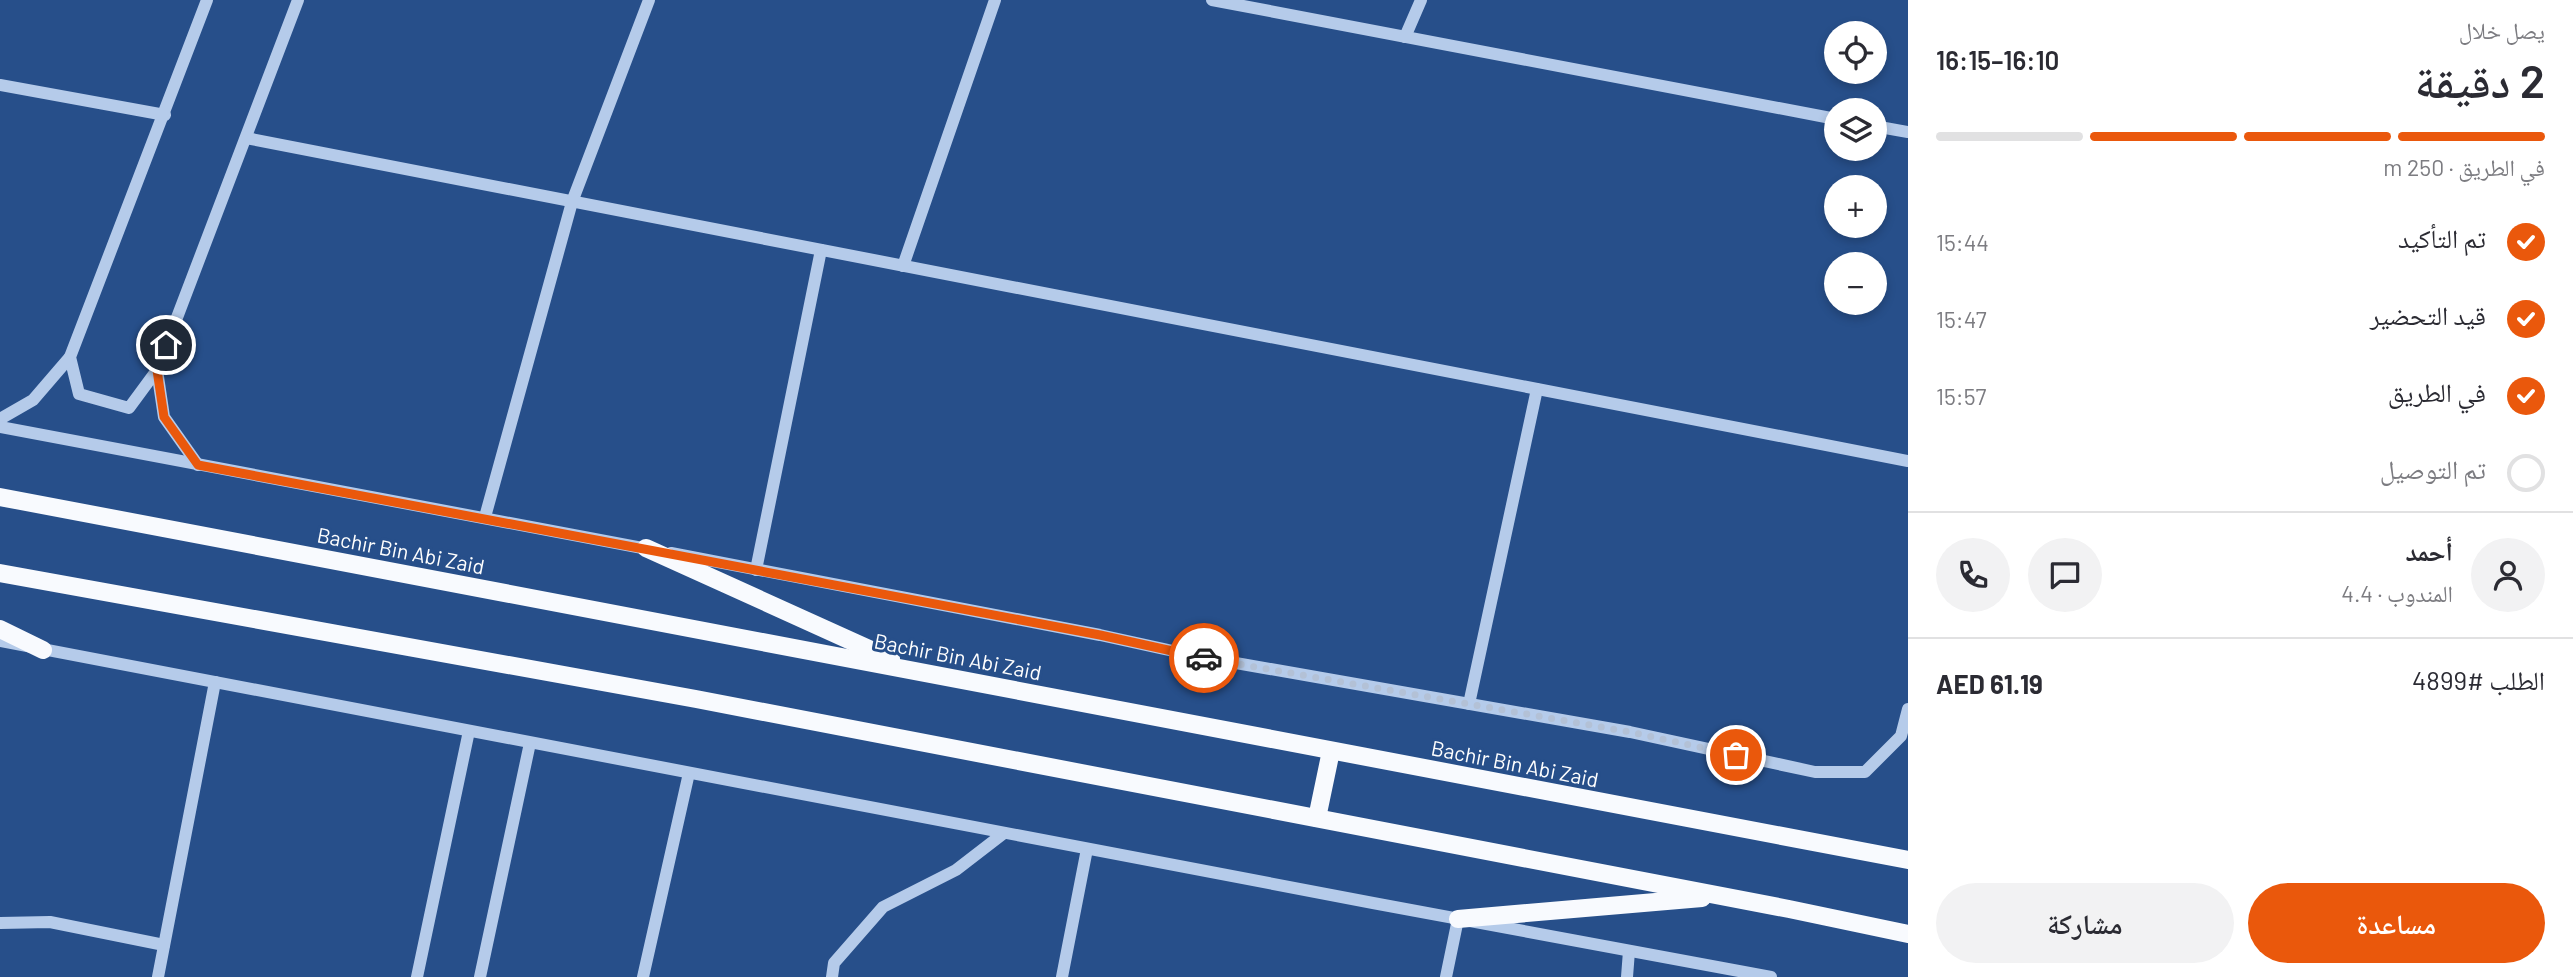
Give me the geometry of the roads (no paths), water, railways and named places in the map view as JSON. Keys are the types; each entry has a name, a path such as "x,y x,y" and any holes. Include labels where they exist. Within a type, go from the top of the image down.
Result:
{"main road":[{"name":"Bachir Bin Abi Zaid","path":"0,496 1908,860"},
{"path":"646,548 920,672"},
{"path":"0,573 696,699 1908,934"},
{"path":"0,629 43,650"},
{"path":"1317,818 1331,751"},
{"path":"1458,919 1724,897"}],"street":[{"path":"0,419 33,400 71,357 208,0"},
{"path":"71,357 79,394 129,408 157,370 298,0"},
{"path":"485,517 572,202 649,0"},
{"path":"903,266 995,0"},
{"path":"1212,0 1824,117"},
{"path":"1405,37 1420,0"},
{"path":"0,85 165,115"},
{"path":"1887,128 1908,132"},
{"path":"246,138 1908,461"},
{"path":"756,570 821,250"},
{"path":"157,370 164,417 198,465"},
{"path":"1469,704 1537,389"},
{"path":"0,427 485,517 1100,635 1196,656 1630,732 1815,772 1865,772 1905,739 1908,709"},
{"path":"0,641 1771,977"},
{"path":"158,977 215,682"},
{"path":"417,977 469,731"},
{"path":"480,977 530,743"},
{"path":"643,977 689,773"},
{"path":"832,977 834,963 883,907 956,870 1004,833"},
{"path":"1062,977 1087,849"},
{"path":"1446,977 1458,919"},
{"path":"0,923 50,922 164,945"},
{"path":"1626,977 1629,951"}]}
